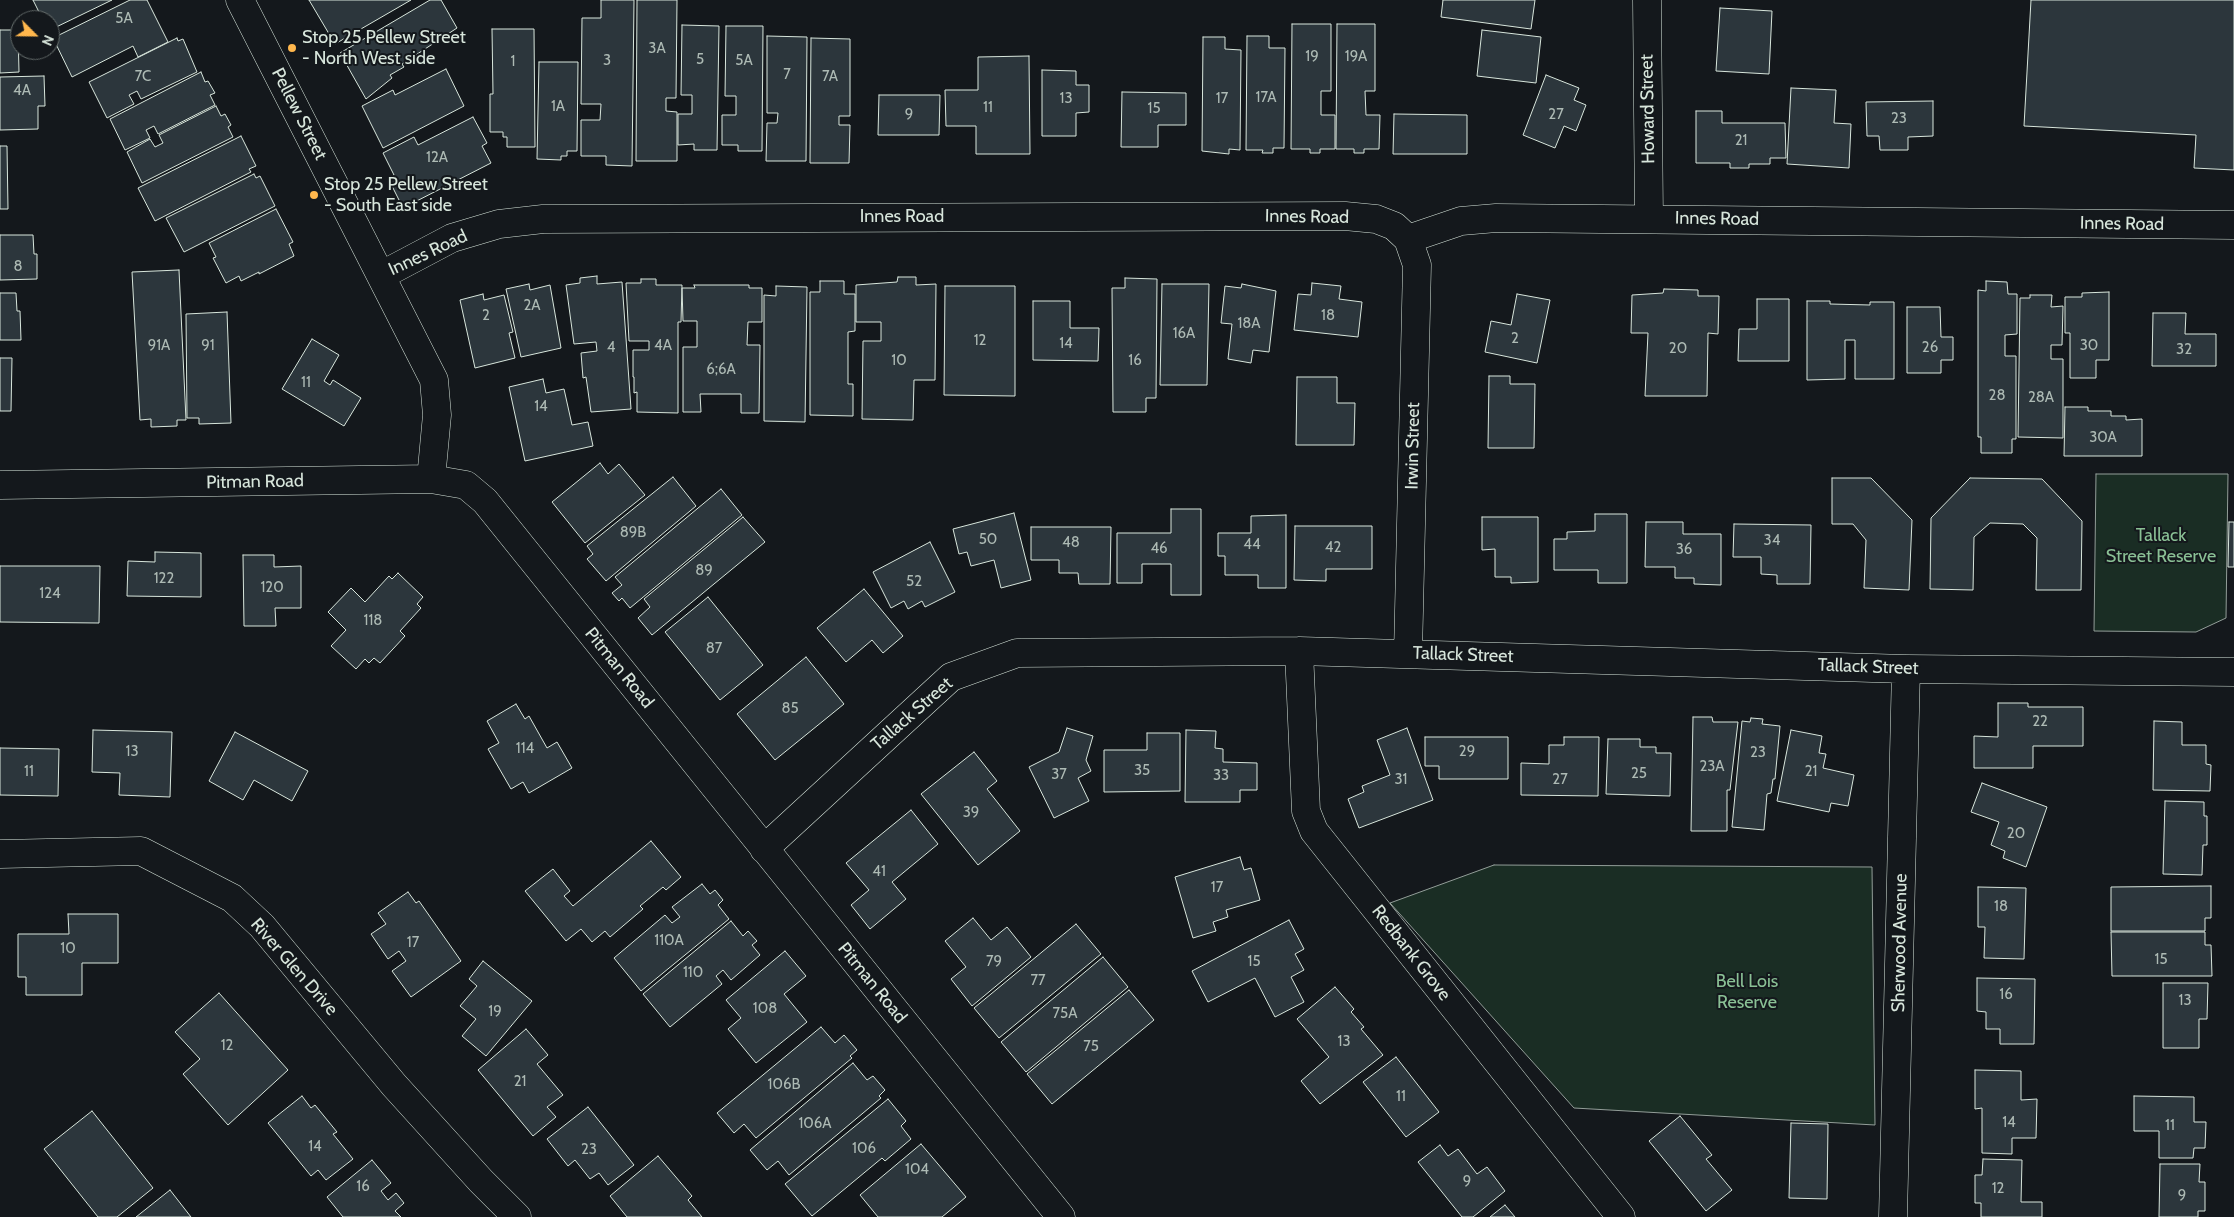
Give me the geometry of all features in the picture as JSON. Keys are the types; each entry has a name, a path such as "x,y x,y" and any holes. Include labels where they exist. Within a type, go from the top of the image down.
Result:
{"street":[{"name":"Pellew Street","path":"240,0 434,380 438,415 431,479"},
{"name":"Howard Street","path":"1646,0 1649,219"},
{"name":"Innes Road","path":"382,275 452,238 498,224 543,218 1346,216 1376,219 1394,226 1408,239 1461,221 1487,219 2234,225"},
{"name":"Irwin Street","path":"1408,239 1417,265 1408,654"},
{"name":"Pitman Road","path":"0,485 431,479 466,485 485,501 1061,1217"},
{"name":"Tallack Street","path":"764,849 951,677 1017,653 1299,651 1906,669 2234,672"},
{"name":"Redbank Grove","path":"1299,651 1306,811 1314,830 1621,1217"},
{"name":"Sherwood Avenue","path":"1893,1217 1906,669"},
{"name":"River Glen Drive","path":"0,854 141,851 232,898 262,926 394,1085 481,1181 517,1217"}],"green space":[{"name":"Tallack Street Reserve","path":"2096,474 2228,474 2226,618 2196,632 2094,631"},
{"name":"Bell Lois Reserve","path":"1494,865 1872,867 1875,1125 1574,1108 1390,903"}],"building":[{"path":"33,0 112,0 60,25 60,10 38,10"},
{"path":"130,0 147,0 168,42 138,57 133,46 72,77 60,52 60,35"},
{"path":"309,0 411,0 335,44"},
{"path":"430,0 441,0 457,28 402,64 404,67 390,75 392,78 366,99 340,53"},
{"path":"601,0 634,0 632,166 606,165 606,156 581,156 581,120 600,120 601,104 581,104 582,18 601,18"},
{"path":"637,0 677,0 676,98 666,98 666,111 677,112 677,161 636,161"},
{"path":"1443,0 1535,0 1531,29 1441,17"},
{"path":"2031,0 2234,0 2234,170 2194,168 2196,135 2024,126"},
{"path":"1720,8 1772,11 1769,74 1716,71"},
{"path":"1292,24 1331,24 1331,91 1321,91 1321,115 1335,115 1335,149 1320,149 1320,153 1310,153 1310,149 1291,149"},
{"path":"1337,24 1375,24 1375,91 1365,91 1366,115 1380,115 1379,149 1364,149 1364,153 1354,153 1354,149 1336,149"},
{"path":"682,25 719,26 717,150 694,150 694,144 678,145 678,114 692,114 692,95 681,95"},
{"path":"726,26 763,26 762,151 738,151 738,145 722,145 722,115 736,115 736,96 725,96"},
{"path":"492,29 534,29 535,147 507,147 507,137 503,137 503,132 490,132 490,94 493,94"},
{"path":"0,30 10,30 10,60 19,60 19,72 0,73"},
{"path":"1482,30 1541,37 1536,83 1477,76"},
{"path":"767,36 807,37 806,161 766,161 767,123 777,123 778,113 767,113"},
{"path":"1247,36 1269,36 1269,48 1285,48 1284,148 1273,148 1273,153 1262,153 1263,150 1246,150"},
{"path":"1203,37 1225,37 1225,49 1241,50 1240,150 1229,149 1229,154 1202,151"},
{"path":"177,38 178,41 183,39 197,72 141,99 137,91 129,95 134,104 107,118 89,82"},
{"path":"811,38 850,39 850,116 839,116 839,125 850,125 849,163 810,163"},
{"path":"1029,56 1030,154 976,154 976,126 946,126 945,90 978,90 978,57"},
{"path":"539,62 578,62 577,151 567,151 567,156 561,156 561,160 537,159"},
{"path":"446,69 464,106 383,148 362,106 393,90 395,95"},
{"path":"1042,70 1076,71 1076,85 1089,85 1089,112 1076,113 1076,136 1042,136"},
{"path":"201,72 205,82 208,81 215,93 210,95 215,105 158,134 154,126 146,130 150,138 125,150 110,119"},
{"path":"1546,75 1579,88 1574,100 1586,105 1576,131 1564,126 1555,148 1523,135"},
{"path":"44,76 45,106 38,106 38,129 0,130 0,77"},
{"path":"1791,88 1836,90 1834,123 1851,124 1849,168 1787,164"},
{"path":"1122,92 1186,93 1186,125 1158,125 1158,147 1121,147"},
{"path":"879,95 940,95 939,135 878,135"},
{"path":"1933,101 1933,136 1908,137 1908,150 1880,150 1879,136 1867,136 1866,102"},
{"path":"216,106 221,116 225,114 231,125 228,127 233,137 142,183 127,152 150,139 155,147 163,143 159,135"},
{"path":"1696,111 1722,111 1722,123 1785,123 1786,158 1770,158 1770,164 1749,164 1749,168 1730,168 1730,163 1696,163"},
{"path":"1394,114 1467,115 1467,154 1393,154"},
{"path":"473,117 487,143 482,146 491,163 403,208 388,178 394,175 383,153 414,137 418,145"},
{"path":"241,136 256,166 249,169 251,172 155,221 138,188"},
{"path":"0,146 7,146 8,209 0,209"},
{"path":"254,174 256,178 260,176 275,206 184,252 166,218"},
{"path":"276,209 293,242 289,244 294,256 259,274 259,272 241,281 239,276 226,283 213,258 216,257 209,243"},
{"path":"0,235 33,235 34,254 37,254 37,279 0,280"},
{"path":"179,270 186,420 177,420 177,426 151,427 151,419 140,420 132,272"},
{"path":"597,276 597,284 622,282 631,409 591,412 586,377 583,378 581,353 597,351 596,342 574,344 566,285 580,283 580,278"},
{"path":"898,277 916,277 916,285 936,284 935,380 914,380 913,420 862,419 863,341 881,341 881,322 856,322 856,285 897,282"},
{"path":"1125,278 1157,279 1156,398 1146,398 1146,412 1113,412 1112,288 1125,288"},
{"path":"641,279 656,279 656,285 682,285 681,322 678,322 678,413 637,412 637,392 634,393 633,350 649,350 649,341 629,341 626,283 641,283"},
{"path":"820,281 844,281 844,294 855,294 855,331 848,332 848,384 853,384 853,416 810,415 810,292 820,292"},
{"path":"1986,281 2007,282 2008,294 2017,294 2017,334 2005,335 2005,356 2016,356 2016,439 2012,439 2012,453 1981,453 1981,437 1978,437 1978,290 1986,291"},
{"path":"1312,283 1341,286 1339,299 1362,302 1358,337 1294,330 1298,294 1311,295"},
{"path":"529,284 530,290 550,285 561,348 521,357 506,289"},
{"path":"1162,284 1209,284 1207,385 1160,385"},
{"path":"1242,284 1276,291 1269,352 1253,350 1251,363 1228,359 1232,324 1221,323 1225,286 1241,288"},
{"path":"694,285 749,285 749,288 762,288 762,322 748,322 747,345 760,345 759,413 741,413 741,394 700,394 701,412 683,412 683,347 697,347 697,321 683,321 682,288 695,288"},
{"path":"776,286 807,287 805,422 764,421 764,295 776,296"},
{"path":"945,286 1015,286 1015,396 944,395"},
{"path":"1664,289 1698,290 1698,296 1719,296 1718,334 1708,333 1707,396 1645,396 1648,333 1631,333 1632,295 1663,293"},
{"path":"2109,292 2109,360 2096,360 2096,378 2070,378 2070,333 2065,333 2065,297 2082,297 2082,293"},
{"path":"0,293 16,293 17,311 20,311 21,340 0,340"},
{"path":"483,294 484,300 504,295 513,332 509,333 515,358 475,368 460,300"},
{"path":"1517,294 1550,300 1537,363 1485,352 1491,321 1511,325"},
{"path":"2030,295 2052,295 2051,307 2063,306 2062,345 2051,345 2051,359 2063,359 2063,438 2018,437 2020,298 2030,298"},
{"path":"1757,299 1789,299 1789,361 1738,361 1739,329 1757,329"},
{"path":"1033,301 1070,301 1070,328 1099,328 1098,361 1033,360"},
{"path":"1807,301 1830,301 1830,304 1870,305 1870,302 1894,302 1894,379 1855,379 1855,340 1845,340 1845,379 1807,380"},
{"path":"1907,307 1940,307 1941,337 1953,337 1953,360 1941,360 1941,373 1907,373"},
{"path":"227,312 231,423 199,424 199,418 187,418 186,314"},
{"path":"2153,313 2186,313 2185,334 2216,334 2216,366 2152,366"},
{"path":"312,339 339,355 324,381 330,385 333,380 361,398 344,426 282,389"},
{"path":"0,358 12,358 11,411 0,411"},
{"path":"1489,376 1510,376 1510,384 1535,384 1534,448 1488,448"},
{"path":"1297,377 1337,377 1337,403 1355,403 1354,445 1296,445"},
{"path":"543,379 546,393 564,389 572,425 588,422 593,446 525,461 509,387"},
{"path":"2065,407 2088,407 2088,411 2111,411 2111,416 2126,416 2126,420 2142,419 2142,456 2064,456"},
{"path":"600,463 608,474 619,464 645,495 585,543 552,502"},
{"path":"673,477 696,506 606,581 587,559 593,554 587,546"},
{"path":"1832,478 1871,478 1912,520 1909,590 1864,588 1866,540 1853,524 1832,524"},
{"path":"1970,478 2042,479 2082,521 2081,590 2036,590 2037,538 2023,524 1990,523 1974,537 1973,590 1930,589 1931,518"},
{"path":"721,489 742,515 630,608 622,598 619,601 612,593 622,585 615,577"},
{"path":"1171,509 1201,509 1201,595 1171,595 1171,564 1142,564 1142,583 1117,583 1117,533 1171,533"},
{"path":"1014,513 1031,580 1001,588 994,560 971,566 967,552 959,554 953,529"},
{"path":"1595,514 1627,514 1627,583 1598,583 1598,570 1554,570 1554,539 1567,539 1567,532 1595,531"},
{"path":"1286,515 1286,588 1258,588 1258,575 1225,575 1225,556 1218,556 1218,533 1251,533 1251,516"},
{"path":"743,517 765,542 652,635 638,618 650,607 644,599"},
{"path":"1482,517 1538,517 1538,582 1511,583 1511,577 1495,577 1495,549 1482,550"},
{"path":"1646,522 1683,522 1683,534 1721,534 1721,585 1694,584 1694,578 1675,578 1675,567 1645,567"},
{"path":"2229,522 2234,522 2234,567 2228,567"},
{"path":"1734,524 1811,525 1810,584 1777,584 1777,575 1761,574 1761,557 1733,557"},
{"path":"1295,526 1372,526 1372,569 1326,569 1326,581 1294,580"},
{"path":"1031,527 1111,527 1110,584 1079,584 1078,573 1059,573 1059,560 1031,560"},
{"path":"930,542 955,592 925,607 922,601 908,609 904,601 891,608 873,572"},
{"path":"155,552 201,553 201,597 127,596 128,561 155,562"},
{"path":"243,555 274,555 274,567 301,566 301,608 275,608 276,626 244,626"},
{"path":"0,566 100,566 99,623 0,622"},
{"path":"398,573 423,597 417,604 421,608 400,631 405,636 380,663 374,658 369,663 365,659 356,669 331,646 346,630 328,612 351,588 365,602 389,576 392,579"},
{"path":"864,589 903,636 883,653 872,640 846,662 817,628"},
{"path":"708,597 763,665 720,700 665,632"},
{"path":"806,657 844,704 775,760 737,714"},
{"path":"1998,703 2028,703 2028,707 2083,707 2083,746 2033,746 2033,768 1974,768 1974,736 1998,737"},
{"path":"516,704 525,719 529,716 547,748 557,742 572,768 529,793 523,782 511,789 488,749 499,743 487,721"},
{"path":"1693,717 1712,717 1713,722 1738,722 1730,790 1727,790 1727,831 1691,831"},
{"path":"1751,718 1763,719 1762,724 1780,726 1775,779 1773,779 1771,793 1767,794 1764,830 1732,827 1742,721 1750,722"},
{"path":"2154,721 2182,722 2182,745 2206,745 2206,764 2211,765 2210,791 2153,790"},
{"path":"1067,728 1093,736 1086,760 1091,771 1078,778 1089,801 1054,818 1029,767 1059,752"},
{"path":"1407,728 1433,800 1359,828 1348,799 1364,792 1362,786 1390,775 1377,740"},
{"path":"93,730 172,732 170,797 119,795 120,773 92,772"},
{"path":"1186,730 1216,731 1215,748 1223,749 1223,762 1257,763 1257,790 1240,790 1240,802 1185,802"},
{"path":"1791,730 1822,736 1819,753 1826,754 1823,768 1854,775 1848,806 1831,803 1829,812 1777,801"},
{"path":"235,732 308,771 292,801 254,780 243,800 209,781"},
{"path":"1147,733 1180,733 1180,791 1104,792 1104,750 1147,750"},
{"path":"1425,737 1508,737 1508,779 1439,779 1439,766 1425,766"},
{"path":"1564,737 1599,737 1598,796 1521,795 1521,763 1549,764 1549,745 1564,745"},
{"path":"1608,739 1640,739 1640,747 1656,747 1656,753 1671,753 1670,796 1606,794"},
{"path":"0,748 59,749 58,796 0,795"},
{"path":"974,752 997,781 987,789 1020,831 978,865 921,794"},
{"path":"1982,783 2047,807 2026,867 2003,858 2005,851 1991,845 1999,822 1971,812"},
{"path":"2165,801 2204,802 2204,816 2207,816 2207,845 2203,845 2202,875 2163,874"},
{"path":"911,810 938,844 892,882 906,899 870,929 851,905 869,890 846,863"},
{"path":"651,841 681,877 666,890 663,887 640,906 643,909 610,937 605,931 592,942 581,929 566,941 525,891 553,869 570,891 564,896 573,906"},
{"path":"1240,857 1244,870 1251,868 1260,900 1226,910 1228,917 1213,922 1216,931 1193,938 1175,877"},
{"path":"702,884 710,894 715,890 723,900 718,905 729,919 641,991 614,958 665,915 672,923 680,917 672,907"},
{"path":"2211,886 2211,918 2205,918 2205,931 2111,931 2111,887"},
{"path":"1978,887 2026,888 2024,959 1984,958 1985,927 1978,927"},
{"path":"408,892 416,903 419,901 461,961 411,997 392,971 406,961 399,951 388,959 371,934 386,924 378,913"},
{"path":"68,914 118,914 118,963 82,963 82,995 26,995 26,977 18,977 18,934 69,934"},
{"path":"973,918 991,940 1007,927 1031,957 972,1006 951,979 966,967 945,941"},
{"path":"1289,920 1304,949 1295,954 1304,970 1291,977 1304,1002 1275,1017 1255,978 1208,1002 1192,971"},
{"path":"731,921 743,936 748,931 757,941 752,945 760,955 731,980 723,970 716,976 722,984 670,1027 643,994"},
{"path":"1076,924 1101,954 999,1038 974,1008"},
{"path":"2111,932 2205,932 2205,945 2211,945 2212,976 2112,976"},
{"path":"785,951 806,976 784,994 807,1022 756,1063 728,1029 741,1018 726,1000"},
{"path":"1103,957 1128,987 1026,1072 1001,1042"},
{"path":"483,961 532,1001 486,1056 462,1036 476,1019 460,1006 477,986 469,979"},
{"path":"1977,978 2035,979 2034,1044 2000,1044 2000,1029 1986,1029 1986,1012 1977,1011"},
{"path":"2163,983 2208,983 2207,1019 2199,1019 2199,1048 2163,1048"},
{"path":"1335,987 1354,1009 1351,1012 1364,1027 1361,1029 1383,1055 1320,1104 1301,1081 1329,1057 1297,1019"},
{"path":"1129,990 1154,1020 1052,1104 1027,1074"},
{"path":"219,993 288,1070 228,1125 183,1074 200,1059 175,1032"},
{"path":"821,1027 835,1043 844,1035 857,1050 850,1056 852,1058 756,1138 744,1124 734,1133 717,1113"},
{"path":"526,1029 548,1055 537,1064 563,1095 547,1107 556,1117 533,1136 478,1070"},
{"path":"1396,1057 1439,1112 1406,1137 1363,1082"},
{"path":"853,1063 867,1080 873,1076 885,1090 879,1096 881,1098 789,1175 778,1161 767,1170 750,1150"},
{"path":"1975,1070 2021,1071 2021,1100 2037,1099 2036,1138 2012,1138 2012,1154 1982,1153 1982,1108 1975,1109"},
{"path":"302,1096 311,1108 315,1105 337,1132 333,1134 353,1159 326,1180 318,1170 311,1176 268,1123"},
{"path":"2134,1096 2194,1097 2194,1122 2206,1122 2205,1148 2194,1148 2193,1158 2159,1158 2159,1131 2134,1131"},
{"path":"888,1099 906,1121 901,1126 911,1139 885,1161 882,1158 812,1216 785,1184"},
{"path":"588,1107 634,1165 608,1185 599,1173 590,1179 575,1160 568,1166 547,1139"},
{"path":"92,1111 153,1188 117,1217 98,1217 44,1149"},
{"path":"1680,1116 1712,1155 1706,1159 1732,1190 1706,1211 1649,1141"},
{"path":"1791,1123 1828,1124 1827,1199 1789,1198"},
{"path":"921,1144 966,1197 942,1217 878,1217 860,1195"},
{"path":"1440,1145 1448,1156 1458,1149 1477,1174 1487,1167 1505,1191 1473,1217 1462,1217 1418,1162"},
{"path":"658,1156 692,1196 688,1200 702,1217 627,1217 610,1196"},
{"path":"1983,1159 2022,1160 2021,1202 2042,1202 2042,1217 1981,1217 1981,1203 1975,1203 1975,1175 1982,1175"},
{"path":"372,1160 391,1183 381,1191 388,1200 396,1193 404,1203 395,1211 401,1217 343,1217 327,1197"},
{"path":"2160,1164 2200,1164 2199,1182 2205,1182 2205,1211 2198,1211 2198,1217 2159,1217"},
{"path":"170,1190 191,1217 136,1217"},
{"path":"1505,1205 1515,1217 1490,1217"}],"place":[{"name":"Stop 25 Pellew Street - North West side","path":"292,48"},
{"name":"Stop 25 Pellew Street - South East side","path":"314,195"}]}
